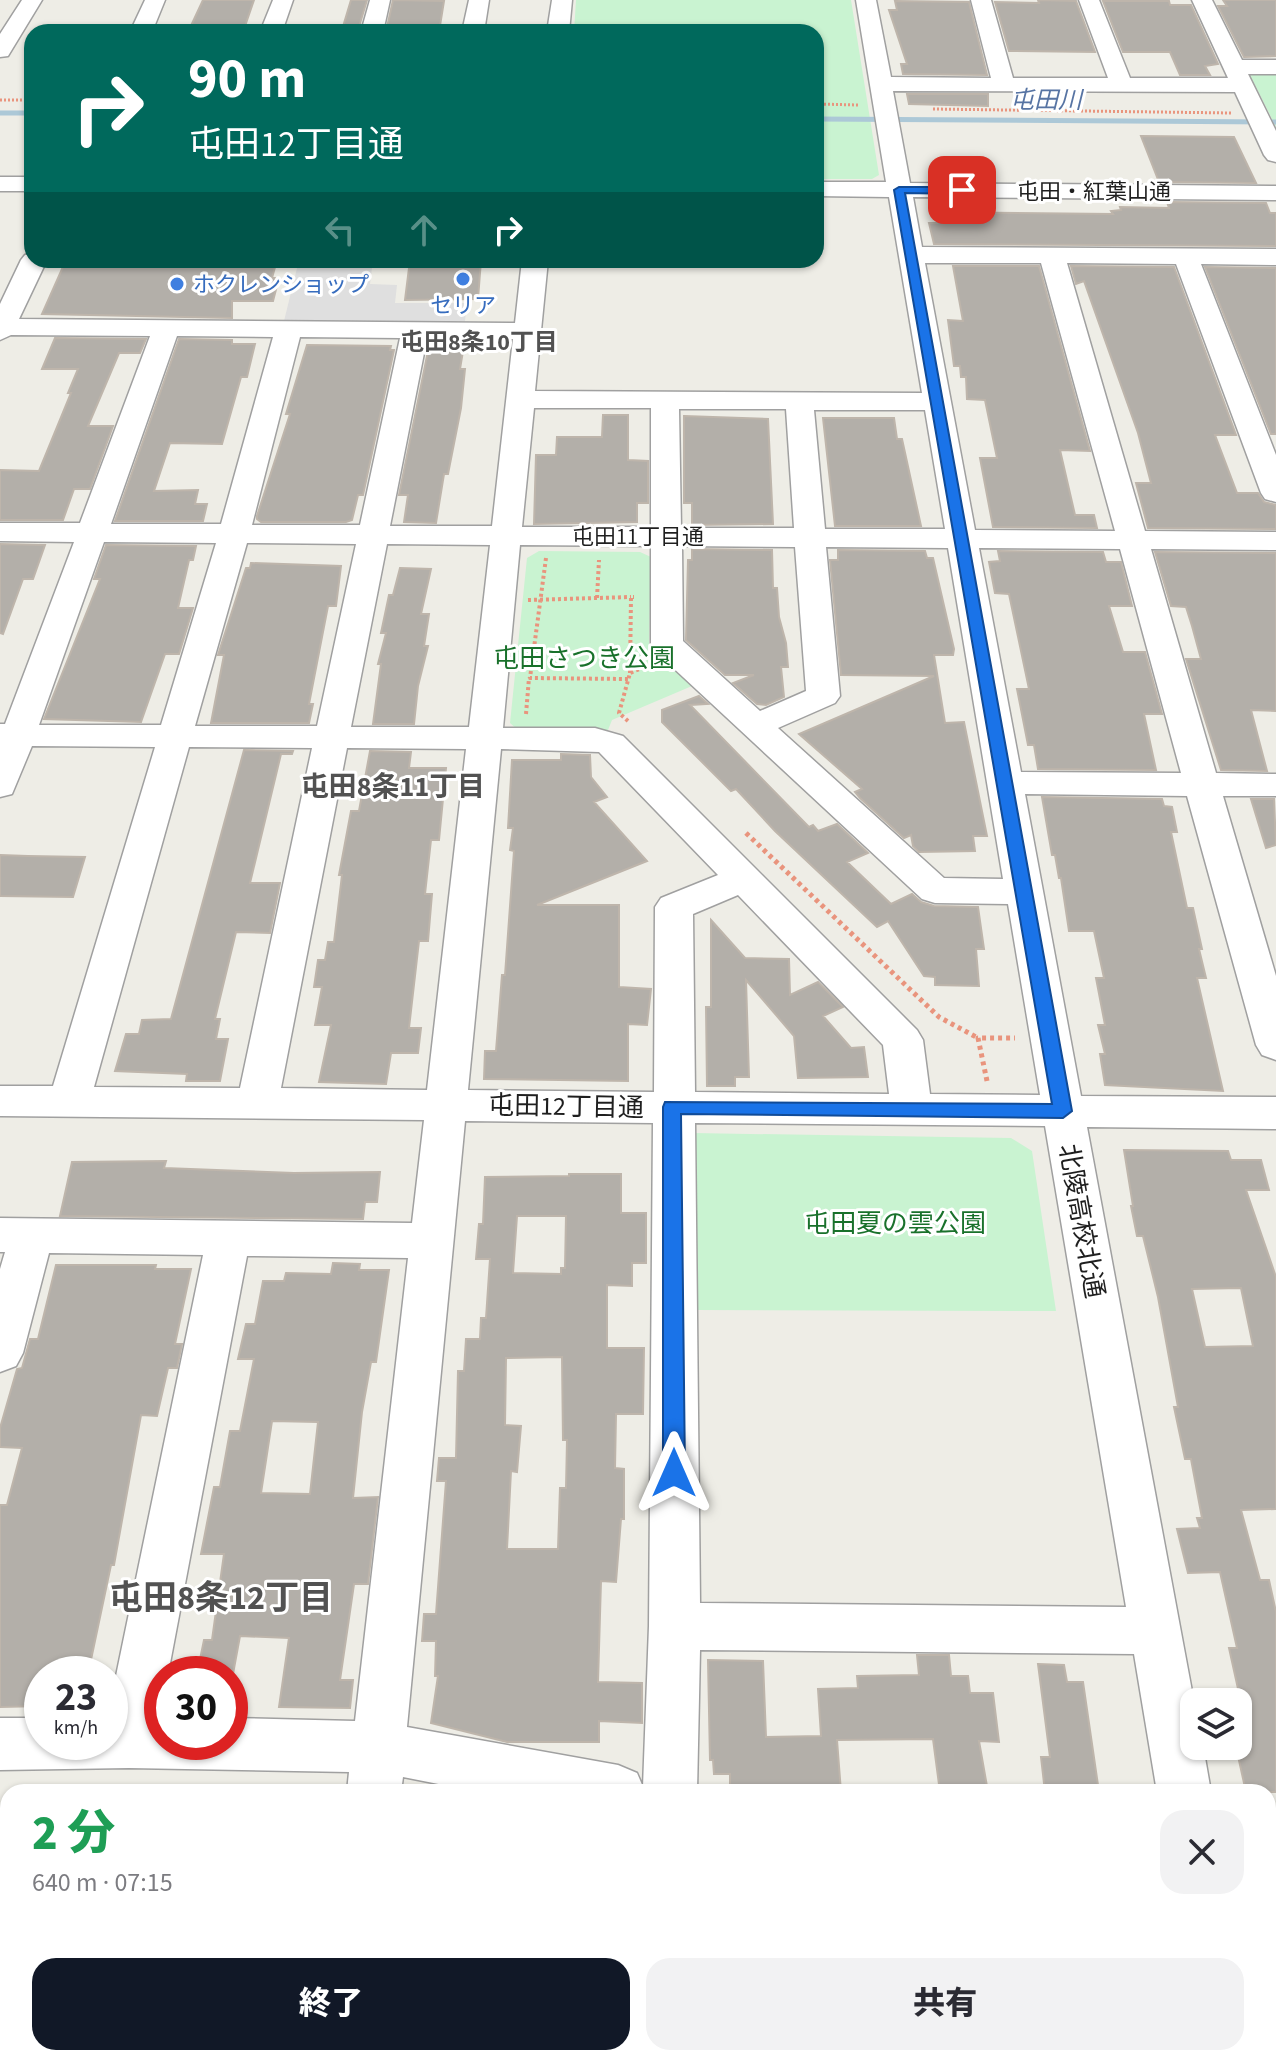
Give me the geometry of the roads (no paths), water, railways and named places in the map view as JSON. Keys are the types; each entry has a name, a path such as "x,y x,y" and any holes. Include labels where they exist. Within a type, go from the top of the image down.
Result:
{"street":[{"path":"7,54 32,0"},
{"path":"144,24 155,0"},
{"path":"274,24 283,0"},
{"path":"374,24 380,0"},
{"path":"474,24 479,0"},
{"path":"559,24 562,0"},
{"name":"北陵高校北通","path":"866,0 1183,1784"},
{"path":"981,0 1004,84"},
{"path":"1089,0 1122,85"},
{"path":"1202,0 1276,155"},
{"path":"885,107 1004,84 1122,85 1238,76 1276,67"},
{"path":"0,184 24,184"},
{"name":"屯田・紅葉山通","path":"824,189 1276,193"},
{"path":"911,255 1276,257"},
{"path":"1052,256 1276,1045"},
{"path":"1186,257 1276,493"},
{"path":"24,258 1,329 167,327 528,331"},
{"path":"377,1770 534,268"},
{"path":"0,786 9,736 93,532 167,327"},
{"path":"69,1102 234,534 289,328"},
{"path":"257,1103 415,331"},
{"path":"520,399 937,402"},
{"path":"665,400 667,644 935,890 1024,892"},
{"path":"755,725 823,696 799,401"},
{"name":"屯田11丁目通","path":"0,532 1276,541"},
{"path":"9,736 595,739 611,744 903,1040 911,1109"},
{"path":"1005,783 1276,785"},
{"path":"670,1784 675,1626 674,907 745,878"},
{"name":"屯田12丁目通","path":"0,1101 1276,1113"},
{"path":"0,1353 16,1236 434,1241"},
{"path":"129,1742 228,1238"},
{"path":"675,1626 1155,1631"},
{"path":"0,1744 129,1742 530,1784"}],"waterway":[{"name":"屯田川","path":"0,113 24,113"},
{"name":"屯田川","path":"824,119 1276,122"}],"place":[{"name":"セリア","path":"463,279"},
{"name":"ホクレンショップ","path":"177,284"}],"district":[{"name":"屯田8条10丁目","path":"479,342"},
{"name":"屯田8条11丁目","path":"393,786"},
{"name":"屯田8条12丁目","path":"221,1597"}],"park label":[{"name":"屯田さつき公園","path":"584,658"},
{"name":"屯田夏の雲公園","path":"895,1223"}]}
